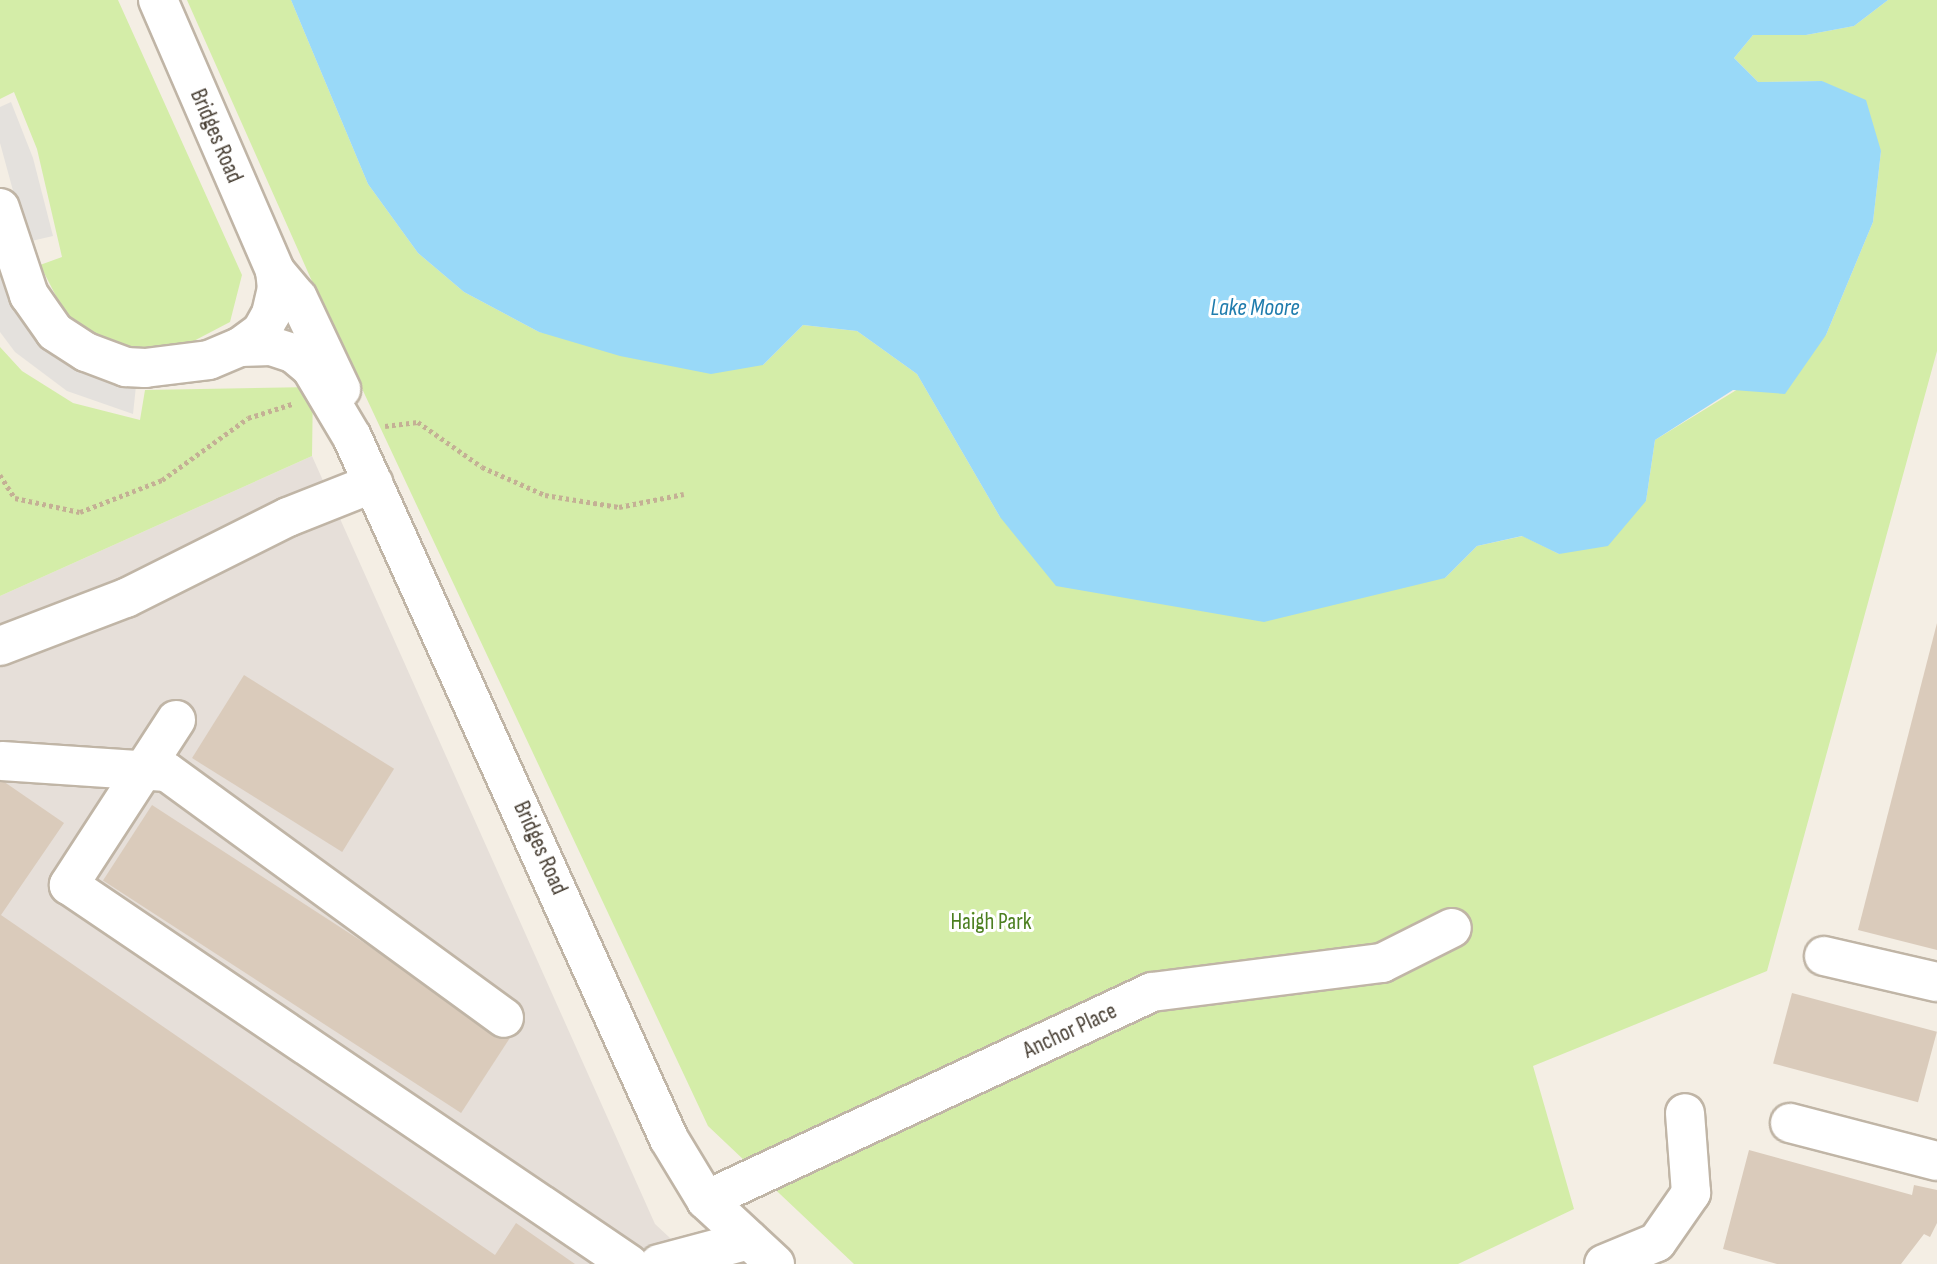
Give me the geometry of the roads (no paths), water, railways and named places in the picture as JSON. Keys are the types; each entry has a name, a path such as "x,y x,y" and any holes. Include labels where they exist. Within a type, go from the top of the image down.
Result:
{"street":[{"name":"Bridges Road","path":"0,208 29,295 55,332 86,352 126,367 145,368 209,360 240,347 261,332 271,314 277,289 275,271 158,0"},
{"name":"Bridges Road","path":"275,271 298,298 341,387 338,411"},
{"name":"Bridges Road","path":"240,347 271,346 293,354 311,368 338,411 669,1139 706,1200 762,1252"},
{"path":"0,646 126,598 288,517 373,483"},
{"path":"176,720 69,885 629,1264"},
{"path":"2,761 142,773 167,772 504,1018"},
{"name":"Anchor Place","path":"706,1200 1152,992 1382,963 1452,928"},
{"path":"1824,956 1937,982"},
{"path":"1604,1264 1657,1242 1691,1192 1685,1113"},
{"path":"1790,1123 1937,1161"},
{"path":"659,1264 762,1252"}],"water":[{"name":"Lake Moore","path":"291,0 1888,0 1854,26 1806,35 1753,35 1734,58 1758,82 1822,81 1866,100 1881,151 1873,222 1826,335 1785,394 1733,390 1655,440 1646,501 1608,546 1559,554 1522,536 1477,546 1445,578 1264,622 1056,586 1000,517 917,374 857,331 803,325 763,365 711,374 620,356 539,332 464,292 418,253 368,184"}],"park label":[{"name":"Haigh Park","path":"991,922"}]}
